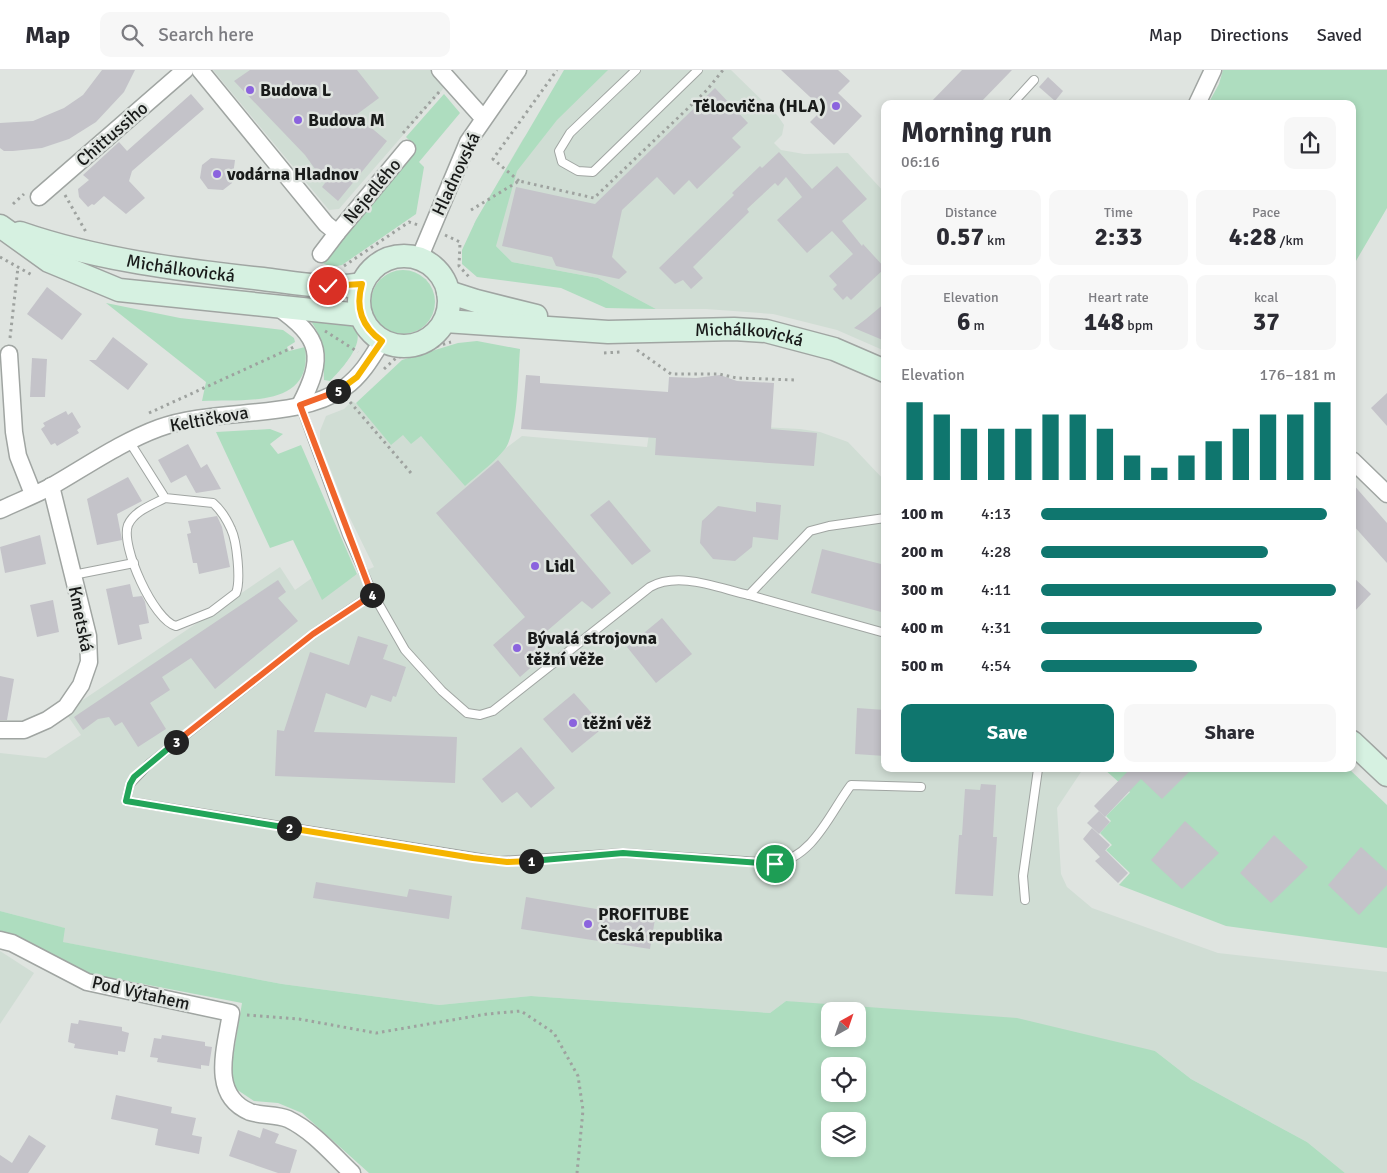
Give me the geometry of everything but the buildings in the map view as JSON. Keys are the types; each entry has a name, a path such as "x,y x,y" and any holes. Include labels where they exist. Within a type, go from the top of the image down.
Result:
{"street":[{"name":"Chittussiho","path":"38,197 185,70"},
{"name":"Nejedlého","path":"200,70 326,224 337,233"},
{"path":"440,70 484,118"},
{"name":"Hladnovská","path":"419,259 468,142 518,70"},
{"path":"1198,100 1208,72"},
{"name":"Nejedlého","path":"321,254 407,149"},
{"name":"Michálkovická","path":"1,227 81,251 149,265 328,286 362,284"},
{"name":"Michálkovická","path":"1,227 49,261 103,285 132,292 360,315"},
{"path":"407,256 419,259 440,275 448,292 449,331 438,331 418,344 406,347 382,341 369,330 360,315 359,294 362,284 376,266 385,260 407,256"},
{"name":"Michálkovická","path":"448,292 610,343"},
{"path":"277,307 302,326 311,339 316,354 315,371 300,405"},
{"name":"Michálkovická","path":"449,331 610,343 734,329 766,331 834,348 881,369"},
{"name":"Keltičkova","path":"0,510 51,486 129,441 160,428 192,418 300,405 324,398 344,388 357,377 382,341"},
{"path":"9,354 14,432 18,456 33,494"},
{"path":"1356,463 1384,486"},
{"name":"Kmetská","path":"0,730 24,730 47,720 66,707 81,685 89,662 88,636 51,486"},
{"path":"1356,746 1387,775"},
{"name":"Pod Výtahem","path":"0,940 12,942 87,982 231,1013"},
{"path":"231,1013 223,1074 225,1088 232,1098 252,1112 285,1118 306,1128 352,1173"}],"lane":[{"path":"636,70 570,133 559,150 562,162 578,171 593,172 698,70"},
{"path":"1016,100 1034,80"},
{"path":"300,405 347,535 373,594 406,650 442,691 467,713 480,715 493,711 650,587 662,580 692,582 749,594 881,633"},
{"path":"129,441 164,498"},
{"path":"164,498 208,501 218,508 232,530 235,540 238,580 236,593 212,612 182,625 172,625 161,617 151,601 127,545 128,524 139,512 164,498"},
{"path":"749,594 810,531 829,526 881,519"},
{"path":"73,576 134,563"},
{"path":"373,594 313,634 149,764 130,784 126,801 500,861 623,853 775,864 786,862 804,851 818,834 851,785 921,787"},
{"path":"1025,900 1023,876 1038,772"}],"path":[{"path":"519,181 493,159 556,70"},
{"path":"57,181 86,232"},
{"path":"9,354 18,267"},
{"path":"146,414 325,331 385,369 396,358 449,331"},
{"path":"610,343 637,350 671,374 719,374 737,378 796,380"},
{"path":"350,402 411,473"},
{"path":"231,1013 300,1019 376,1033 487,1014 521,1011 554,1034 578,1076 583,1110 576,1173"}],"shaded area":[{"path":"213,70 440,70 449,82 339,209 329,210"},
{"path":"583,70 731,70 778,116 784,125 782,135 774,143 781,150 804,154 848,153 881,189 881,349 837,330 773,314 706,309 656,309 598,278 512,262 474,224 523,139"},
{"path":"352,401 403,435 421,436 495,460 506,448 522,436 647,447 651,421 800,429 820,432 848,442 881,477 881,772 1081,772 1057,808 1061,874 1067,887 1092,908 1218,953 1387,972 1387,1173 1345,1173 1307,1142 1191,1079 1155,1051 866,1012 866,1002 821,1002 821,1006 786,1001 770,1013 531,996 439,1005 282,984 62,942 64,928 0,911 0,753 46,758 81,735 65,712 280,567 295,590 312,578 322,599 357,574 374,567 348,514 320,443 320,431 326,416 344,409"},
{"path":"0,951 34,973 0,1024"}],"green space":[{"path":"564,70 608,70 557,120 517,171 496,246 512,262 598,278 656,309 606,308 561,288 477,277 462,264 462,250 476,220"},
{"path":"1223,70 1387,70 1387,208 1356,261 1356,100 1210,100 1219,84"},
{"path":"444,94 460,113 419,162 424,167 416,214 342,265 332,267 322,263 415,146 406,137"},
{"path":"403,270 421,276 429,284 435,302 429,320 421,328 403,334 385,328 377,320 371,302 377,284 385,276"},
{"path":"106,303 180,318 283,330 294,338 295,342 287,347 289,351 305,347 305,367 298,381 287,391 272,396 255,399 202,401 206,382"},
{"path":"308,317 343,321 355,328 358,335 357,343 348,361 330,381 324,380 321,340"},
{"path":"477,341 520,349 517,401 513,429 505,449 491,464 465,486 421,436 411,444 403,435 391,445 356,403 402,360 458,343"},
{"path":"270,429 283,434 270,444 278,454 301,445 357,574 322,600 293,540 270,548 216,432"},
{"path":"1107,772 1352,772 1387,805 1387,948 1226,926 1119,885 1130,873 1106,850 1112,845 1100,833 1111,821 1106,816 1130,792"},
{"path":"0,911 65,928 63,942 282,984 439,1005 531,996 770,1013 786,1001 821,1004 821,1048 866,1048 866,1007 1017,1018 1155,1051 1191,1079 1307,1142 1345,1173 369,1173 302,1113 278,1103 254,1101 233,1087 231,1069 242,1003 91,974 13,934 0,932"}],"place":[{"name":"Budova L","path":"250,90"},
{"name":"Tělocvična (HLA)","path":"836,106"},
{"name":"Budova M","path":"298,120"},
{"name":"vodárna Hladnov","path":"217,174"},
{"name":"Lidl","path":"535,566"},
{"name":"Bývalá strojovna těžní věže","path":"517,648"},
{"name":"těžní věž","path":"573,723"},
{"name":"PROFITUBE Česká republika","path":"588,924"}],"route":[{"path":"328,286 362,284 359,294 360,315 369,330 382,341 357,377 344,388 324,398 300,405 347,535 373,594 313,634 149,764 134,777 130,784 126,801 408,848 507,862 623,853 775,864"}]}
